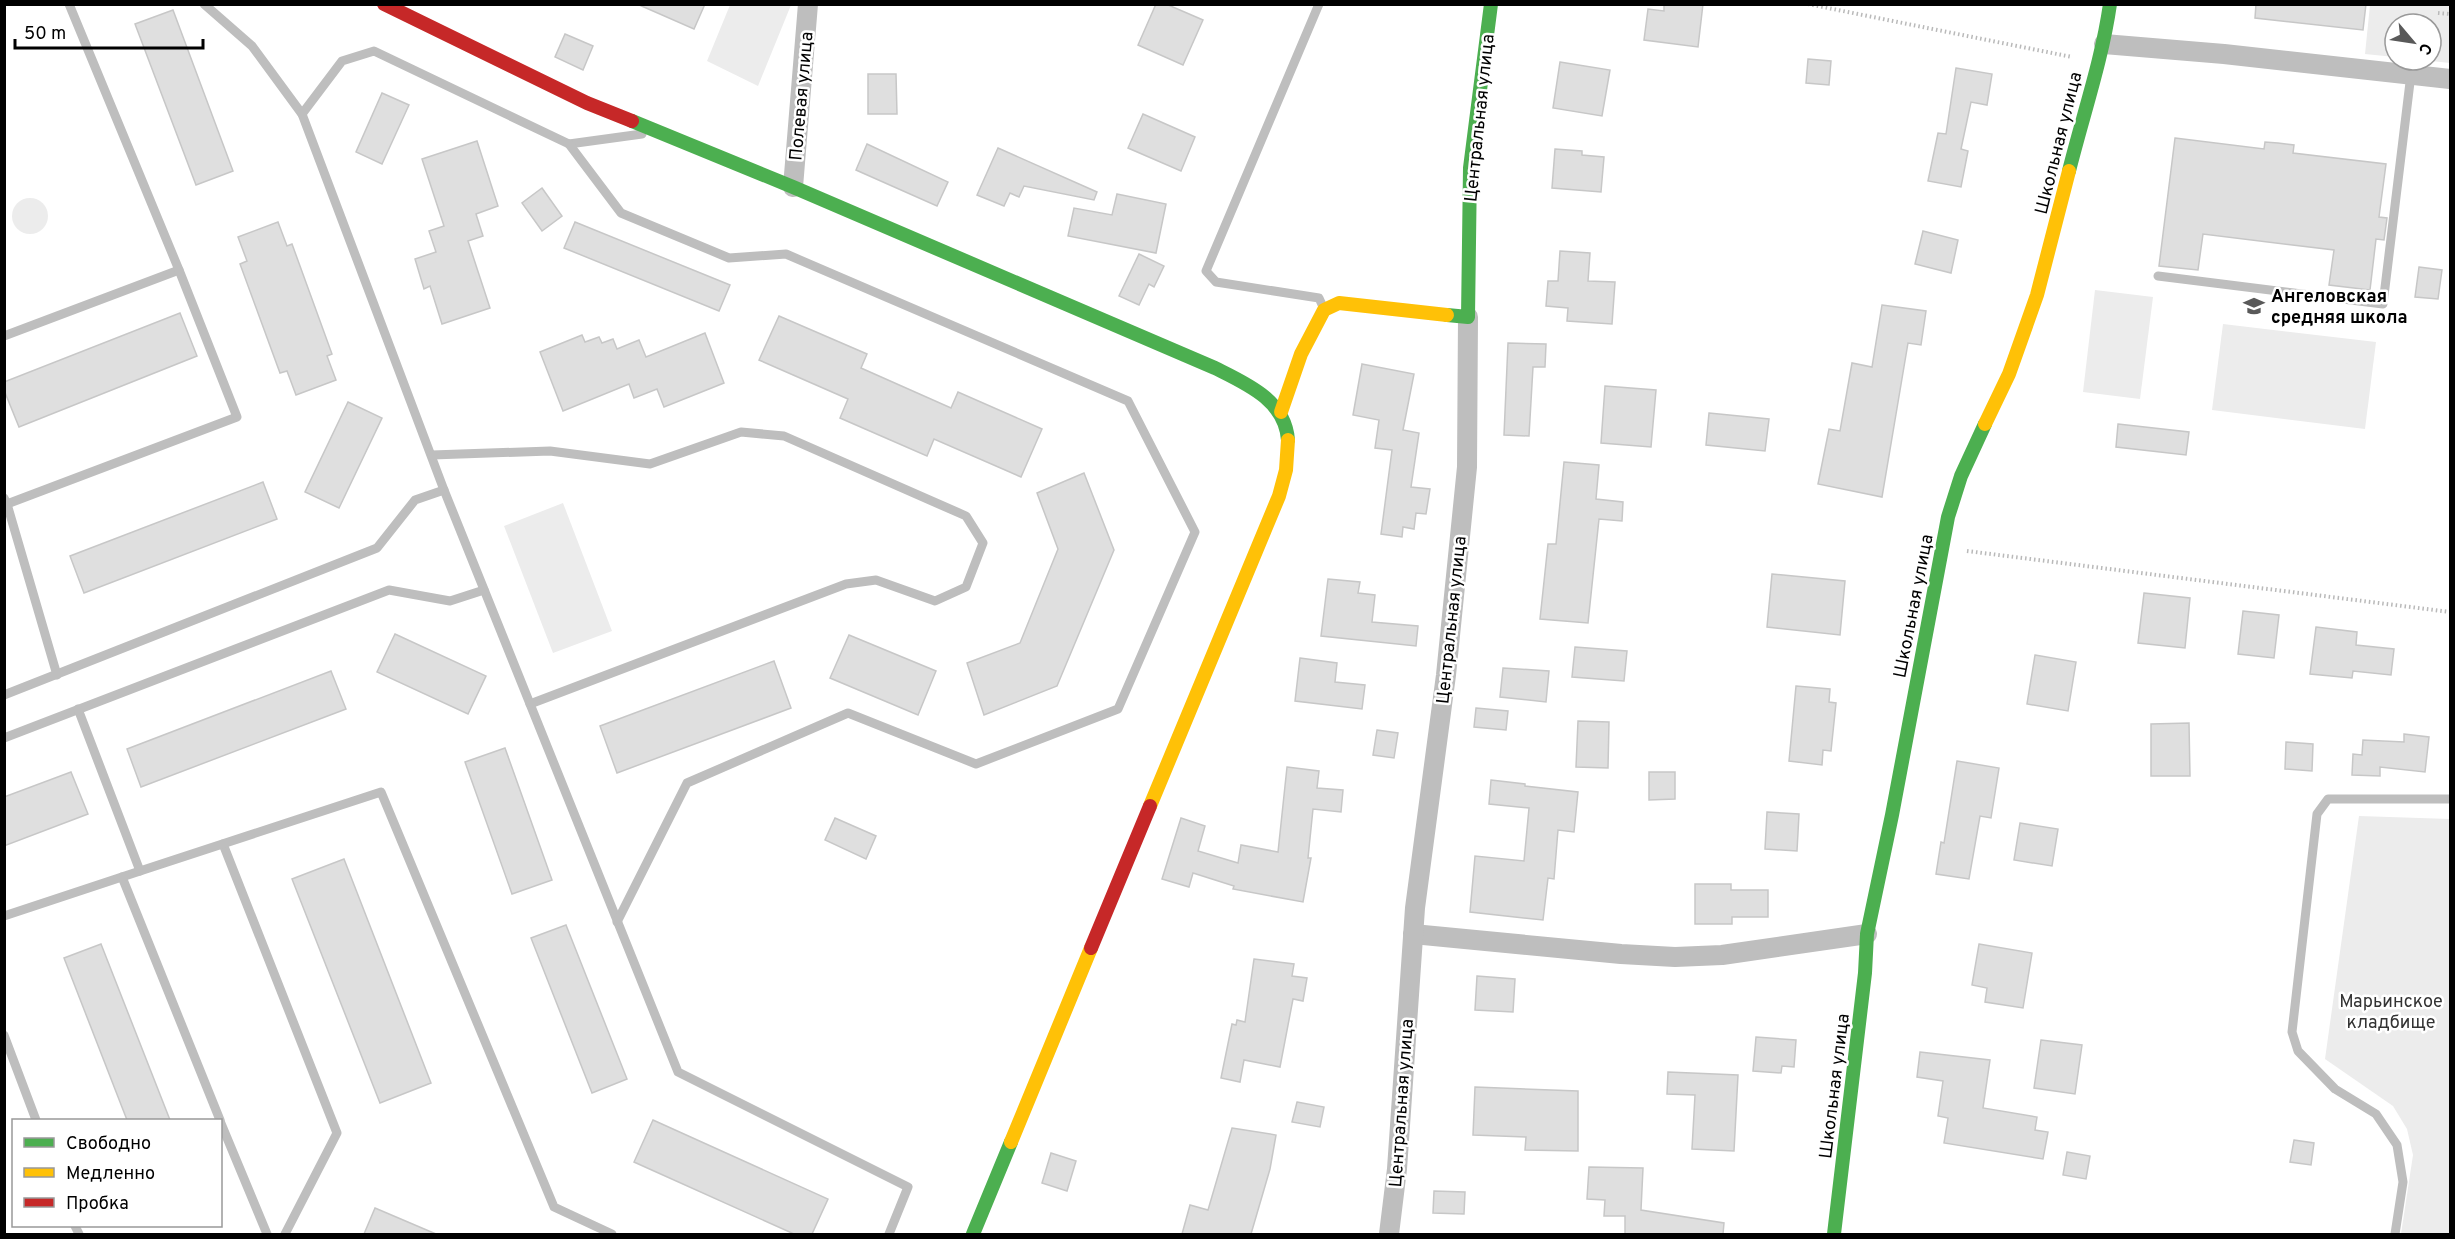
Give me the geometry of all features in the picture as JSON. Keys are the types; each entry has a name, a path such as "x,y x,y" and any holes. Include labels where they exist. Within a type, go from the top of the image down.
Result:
{"street":[{"name":"Полевая улица","path":"793,187 808,4"},
{"name":"Центральная улица","path":"1389,1234 1398,1169 1413,934 1446,675 1467,467 1470,168 1491,4"},
{"name":"Школьная улица","path":"1834,1234 1865,973 1867,934 1892,815 1948,517 1961,476 2009,374 2037,295 2101,53 2110,4"},
{"path":"386,5 587,103 793,187 1215,368 1248,384 1271,400 1281,412 1288,433 1288,466 1279,496 973,1234"},
{"path":"2101,53 2224,54 2451,79"},
{"path":"1281,412 1291,378 1324,310 1339,303 1468,317"},
{"path":"1413,934 1675,957 1722,955 1867,934"}],"lane":[{"path":"57,675 5,502 237,417 69,4"},
{"path":"204,4 252,46 302,114 444,490 678,1072 908,1187 889,1234"},
{"path":"1319,4 1206,271 1216,282 1319,298 1324,310"},
{"path":"302,114 342,61 374,51 569,144 621,213 729,258 786,254 1128,401 1195,532 1118,710 976,764 848,713 687,783 617,922"},
{"path":"2158,276 2383,304 2411,74"},
{"path":"569,144 657,132"},
{"path":"4,336 179,270"},
{"path":"432,455 550,451 650,464 741,432 784,436 966,516 983,543 966,587 935,601 876,580 846,584 530,704"},
{"path":"4,695 377,548 414,500 444,490"},
{"path":"4,738 389,590 450,601 484,590"},
{"path":"78,709 140,871"},
{"path":"4,916 381,792 554,1207 612,1234"},
{"path":"2395,1234 2403,1182 2397,1145 2376,1114 2335,1089 2298,1051 2292,1032 2317,814 2328,799 2451,799"},
{"path":"223,844 336,1133 285,1234"},
{"path":"122,877 219,1119"},
{"path":"4,1035 36,1119"},
{"path":"222,1126 267,1234"}],"path":[{"path":"1808,4 2101,53"},
{"path":"1942,548 2451,612"}],"green space":[{"path":"730,5 791,5 758,86 707,61"},
{"path":"2370,5 2450,5 2450,63 2443,62 2443,12 2383,12 2383,56 2365,54"},
{"path":"30,198 42,204 48,216 42,228 30,234 18,228 12,216 18,204"},
{"path":"2095,290 2153,297 2140,399 2083,392"},
{"path":"2223,324 2376,342 2365,429 2212,410"},
{"path":"563,503 612,631 553,653 504,526"},
{"name":"Марьинское кладбище","path":"2359,816 2450,819 2450,1234 2401,1234 2413,1155 2407,1129 2393,1106 2325,1059"}],"building":[{"path":"637,4 705,4 694,29"},
{"path":"1156,4 1166,4 1203,20 1183,65 1138,45"},
{"path":"1664,4 1703,4 1698,47 1644,40 1648,9 1664,11"},
{"path":"2256,4 2366,4 2363,30 2255,18"},
{"path":"173,10 233,171 196,185 135,24"},
{"path":"565,34 593,46 583,70 555,57"},
{"path":"1808,59 1831,61 1829,85 1806,83"},
{"path":"1560,62 1610,70 1602,116 1553,108"},
{"path":"1956,68 1992,74 1987,105 1971,102 1961,149 1968,151 1961,187 1928,181 1938,133 1946,134"},
{"path":"868,74 896,74 897,114 868,114"},
{"path":"382,93 409,105 382,164 356,152"},
{"path":"1143,114 1195,137 1181,171 1128,148"},
{"path":"2175,138 2264,149 2265,142 2278,143 2294,145 2293,153 2386,164 2379,217 2387,218 2384,240 2376,239 2370,290 2329,285 2334,250 2203,234 2198,270 2159,266"},
{"path":"477,141 498,206 476,214 483,236 468,241 490,308 442,324 430,286 424,289 415,259 436,252 429,231 444,226 422,159"},
{"path":"867,144 948,182 937,206 856,170"},
{"path":"998,148 1097,192 1094,200 1024,186 1019,197 1010,193 1004,206 977,195"},
{"path":"1555,149 1582,151 1582,155 1604,157 1601,192 1552,188"},
{"path":"542,188 562,216 542,231 522,203"},
{"path":"1117,194 1166,204 1156,253 1068,236 1074,208 1112,215"},
{"path":"278,222 287,246 292,244 332,354 327,356 336,380 296,395 287,371 280,373 240,264 247,261 238,237"},
{"path":"575,222 730,285 719,311 564,248"},
{"path":"1923,231 1958,240 1951,273 1915,264"},
{"path":"1560,251 1590,253 1588,281 1615,282 1612,324 1567,321 1568,308 1546,306 1548,281 1558,281"},
{"path":"1139,254 1164,266 1154,287 1149,284 1139,305 1119,296"},
{"path":"2419,267 2442,270 2438,299 2415,297"},
{"path":"1882,305 1926,311 1921,345 1908,343 1882,497 1818,484 1829,429 1840,431 1852,363 1872,367"},
{"path":"180,313 197,356 19,427 4,390 4,382"},
{"path":"779,316 867,354 861,368 951,408 958,392 1042,429 1021,477 934,439 927,456 840,418 848,399 759,360"},
{"path":"705,333 724,383 664,407 657,389 634,398 629,384 563,411 540,352 582,335 585,342 599,337 602,343 613,339 617,349 639,340 646,357"},
{"path":"1508,343 1546,344 1545,367 1533,367 1529,436 1504,435"},
{"path":"1362,364 1414,374 1403,430 1419,433 1411,487 1430,489 1426,514 1416,513 1414,529 1403,527 1402,537 1381,534 1392,450 1375,448 1379,420 1353,415"},
{"path":"1605,386 1656,390 1651,447 1601,443"},
{"path":"348,402 382,418 339,508 305,492"},
{"path":"1709,413 1769,419 1765,451 1706,445"},
{"path":"2118,424 2189,432 2186,455 2116,447"},
{"path":"1564,462 1599,465 1596,499 1623,502 1622,521 1599,519 1588,623 1540,619 1548,544 1556,544"},
{"path":"1084,473 1114,550 1057,686 984,715 967,663 1020,643 1058,549 1037,493"},
{"path":"263,482 277,519 84,593 70,556"},
{"path":"1772,574 1845,581 1840,635 1767,627"},
{"path":"1328,579 1360,582 1358,593 1375,595 1372,622 1418,626 1416,646 1321,636"},
{"path":"2144,593 2190,598 2185,648 2138,643"},
{"path":"2243,611 2279,615 2274,658 2238,654"},
{"path":"2316,627 2357,632 2356,645 2394,649 2391,675 2353,671 2352,678 2310,674"},
{"path":"395,634 486,676 468,714 377,672"},
{"path":"849,635 936,671 918,715 830,678"},
{"path":"1575,647 1627,651 1624,681 1572,677"},
{"path":"2035,655 2076,662 2068,711 2027,704"},
{"path":"1300,658 1337,663 1335,682 1365,685 1362,709 1295,701"},
{"path":"774,661 791,708 617,773 600,726"},
{"path":"1503,668 1549,671 1546,702 1500,697"},
{"path":"331,671 346,709 141,787 127,749"},
{"path":"1796,686 1830,689 1829,702 1836,703 1831,751 1823,750 1822,765 1789,761"},
{"path":"1476,708 1508,711 1506,730 1474,727"},
{"path":"1578,721 1609,722 1608,768 1576,767"},
{"path":"2189,723 2190,776 2151,776 2151,724"},
{"path":"1377,730 1398,733 1394,758 1373,755"},
{"path":"2404,734 2429,737 2425,772 2380,767 2380,776 2352,775 2353,754 2362,755 2363,740 2404,742"},
{"path":"2286,742 2313,744 2312,771 2285,769"},
{"path":"505,748 552,880 512,894 465,762"},
{"path":"1957,761 1999,768 1991,818 1980,816 1969,879 1936,874 1941,842 1944,843"},
{"path":"1287,767 1319,771 1317,788 1343,790 1341,812 1313,809 1308,858 1311,858 1303,902 1233,889 1234,886 1193,873 1189,887 1162,879 1181,818 1205,826 1198,851 1238,863 1241,845 1278,852"},
{"path":"71,772 88,814 4,846 4,797"},
{"path":"1649,772 1675,772 1675,799 1649,800"},
{"path":"1491,780 1578,792 1574,832 1558,830 1554,879 1548,878 1543,920 1470,912 1475,856 1524,861 1529,808 1489,804"},
{"path":"1767,812 1799,814 1797,851 1765,849"},
{"path":"835,818 876,836 866,859 825,840"},
{"path":"2020,823 2058,829 2052,866 2014,860"},
{"path":"344,859 431,1083 380,1103 292,879"},
{"path":"1695,884 1731,884 1731,890 1768,890 1768,917 1732,917 1732,924 1695,924"},
{"path":"566,925 627,1079 592,1093 531,938"},
{"path":"101,944 170,1119 127,1119 64,958"},
{"path":"1979,944 2032,953 2023,1008 1985,1002 1987,988 1972,985"},
{"path":"1254,959 1294,964 1292,976 1307,978 1303,1001 1293,999 1280,1067 1244,1060 1240,1082 1221,1078 1232,1024 1236,1025 1237,1020 1245,1022"},
{"path":"1477,976 1515,979 1513,1012 1475,1010"},
{"path":"1756,1037 1796,1040 1794,1067 1782,1066 1781,1073 1753,1071"},
{"path":"2041,1040 2082,1045 2075,1094 2034,1088"},
{"path":"1920,1052 1990,1060 1983,1108 2037,1117 2035,1130 2048,1132 2043,1159 1944,1143 1948,1118 1938,1116 1943,1081 1917,1077"},
{"path":"1668,1072 1738,1075 1734,1151 1692,1149 1695,1095 1667,1094"},
{"path":"1475,1087 1578,1091 1578,1151 1525,1150 1526,1137 1473,1135"},
{"path":"1297,1102 1324,1107 1320,1127 1292,1122"},
{"path":"653,1120 828,1199 812,1234 794,1234 634,1162"},
{"path":"1232,1128 1276,1135 1270,1169 1251,1234 1182,1234 1190,1205 1208,1210"},
{"path":"2294,1140 2314,1143 2311,1165 2290,1162"},
{"path":"2067,1152 2090,1156 2086,1179 2063,1175"},
{"path":"1051,1153 1076,1161 1067,1191 1042,1183"},
{"path":"1589,1167 1643,1168 1641,1210 1724,1223 1723,1234 1625,1234 1625,1216 1604,1216 1605,1200 1587,1199"},
{"path":"1434,1191 1465,1192 1464,1214 1433,1213"},
{"path":"375,1208 436,1234 364,1234"}],"traffic: fast":[{"path":"1447,315 1468,317 1470,168 1491,4"},
{"path":"2069,171 2097,67 2110,4"},
{"path":"632,121 793,187 1215,368 1251,387 1272,404 1280,414 1288,440"},
{"path":"1834,1234 1865,973 1867,934 1892,815 1948,517 1961,476 1985,424"},
{"path":"973,1234 1011,1142"}],"traffic: slow":[{"path":"1985,424 2009,374 2037,295 2069,171"},
{"path":"1281,412 1301,354 1324,310 1339,303 1447,315"},
{"path":"1150,806 1279,496 1286,470 1288,440"},
{"path":"1011,1142 1091,948"}],"traffic: jam":[{"path":"384,4 587,103 632,121"},
{"path":"1091,948 1150,806"}],"place":[{"name":"Ангеловская средняя школа","path":"2254,306"}]}
